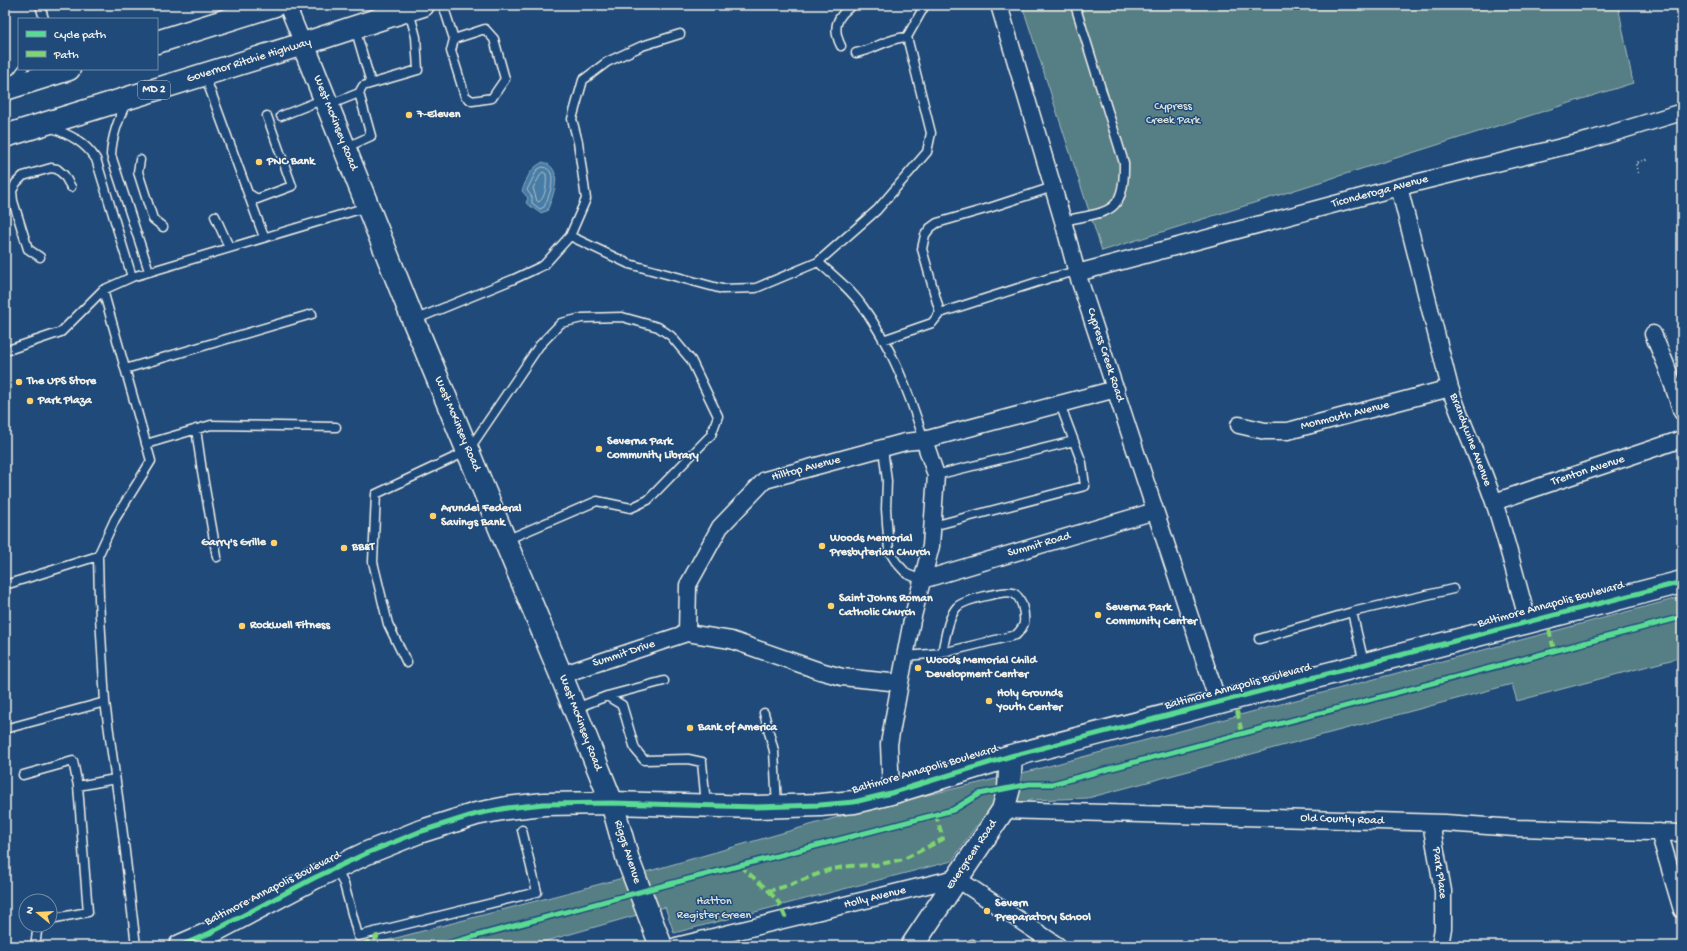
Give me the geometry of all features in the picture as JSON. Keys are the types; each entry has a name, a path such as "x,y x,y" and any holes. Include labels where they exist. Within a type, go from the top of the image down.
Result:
{"main road":[{"path":"158,42 275,5"},
{"name":"Governor Ritchie Highway","path":"5,136 303,44 416,7"},
{"name":"West McKinsey Road","path":"303,44 413,320 562,674 612,803"},
{"path":"7,88 66,70"},
{"name":"Baltimore Annapolis Boulevard","path":"180,946 210,933 367,853 419,832 476,814 507,808 544,804 612,803 706,806 777,806 820,805 854,802 891,793 1011,756 1682,582"},
{"name":"Evergreen Road","path":"912,946 956,878 1003,810 1009,788 1011,756"},
{"name":"Riggs Avenue","path":"612,803 628,860 661,946"}],"street":[{"path":"287,5 303,44"},
{"name":"Cypress Creek Road","path":"999,5 1077,272 1218,702"},
{"name":"Ticonderoga Avenue","path":"1077,272 1399,187 1590,140 1682,112"},
{"name":"Brandywine Avenue","path":"1399,187 1450,388 1459,416 1479,460 1494,502 1528,622"},
{"path":"1653,334 1666,365 1682,412"},
{"name":"Monmouth Avenue","path":"1239,425 1265,431 1288,431 1450,388"},
{"name":"Hilltop Avenue","path":"687,633 688,585 720,527 766,480 905,442 924,440 1116,389"},
{"path":"891,793 889,744 912,620 931,546 936,475 924,440"},
{"name":"Trenton Avenue","path":"1494,502 1682,440"},
{"name":"Summit Road","path":"922,580 1155,511"},
{"path":"687,633 731,640 820,671 842,677 900,683"},
{"name":"Summit Drive","path":"562,674 687,633"},
{"name":"Old County Road","path":"1003,810 1431,823 1521,828 1682,833"},
{"name":"Park Place","path":"1431,823 1443,891 1440,946"},
{"path":"1659,832 1682,910"},
{"path":"956,878 1058,946"},
{"name":"Holly Avenue","path":"676,946 956,878"}],"lane":[{"path":"40,5 44,17"},
{"path":"443,5 454,39 451,51 464,96 472,101 492,98 505,79 494,39 485,29 454,39"},
{"path":"841,46 836,37 836,26 843,12 853,5"},
{"path":"570,236 629,264 722,288 756,288 818,262 877,210 927,152 931,133 907,36 925,5"},
{"path":"1063,221 1112,209 1121,197 1124,184 1124,163 1075,5"},
{"path":"344,148 371,136 360,93 363,86 418,70 416,7"},
{"path":"355,27 371,83"},
{"path":"413,320 514,279 544,265 570,236 586,200 578,142 572,119 583,80 607,62 642,46 680,34"},
{"path":"856,53 863,52 880,43 898,37 907,36"},
{"path":"7,88 22,70"},
{"path":"205,74 264,237"},
{"path":"281,116 360,93"},
{"path":"128,98 112,141 111,154 149,270"},
{"path":"248,193 257,200 292,186 267,116"},
{"path":"43,124 70,135 89,148 96,159 132,277"},
{"path":"140,160 138,172 153,219 163,227"},
{"path":"40,257 28,248 13,201 12,191 16,183 23,176 51,168 57,169 64,175 71,187"},
{"path":"940,313 922,249 925,235 930,228 938,222 989,208 1053,186"},
{"path":"5,351 61,332 103,290 149,270 368,207"},
{"path":"214,216 229,247"},
{"path":"818,262 842,282 863,307 883,340 909,393 924,440"},
{"path":"883,340 932,323 940,313 1050,278 1077,272"},
{"path":"103,290 151,461 115,519 98,556 105,702 136,946"},
{"path":"125,369 312,314"},
{"path":"407,663 388,624 373,562 376,494 468,451 539,346 561,323 582,318 622,317 658,326 671,336 691,360 718,416 711,435 648,500 631,508 618,504 597,501 505,540"},
{"path":"932,526 1084,486 1082,463 1060,404"},
{"path":"146,444 211,425 336,427"},
{"path":"196,429 217,557"},
{"path":"936,475 1074,441"},
{"path":"883,448 887,481 886,509 890,551 896,562 907,574 922,580"},
{"path":"5,585 98,556"},
{"path":"1259,639 1352,612 1453,589"},
{"path":"905,656 942,653 1016,635 1024,624 1021,601 1017,595 1011,592 1001,593 964,602 957,606 948,626 942,653"},
{"path":"1352,612 1364,664"},
{"path":"575,709 607,696 664,681"},
{"path":"607,696 622,705 635,749 644,760 688,759 702,762 706,806"},
{"path":"5,729 105,702"},
{"path":"764,713 774,751 777,806"},
{"path":"23,775 73,761 78,786 88,912 58,918"},
{"path":"78,786 115,778"},
{"path":"336,868 344,884 358,936 537,892 522,830"},
{"path":"35,946 37,933"}],"path":[{"path":"1638,173 1636,163 1649,159"}],"green space":[{"name":"Cypress Creek Park","path":"1022,5 1618,5 1633,83 1102,251"},
{"name":"Hatton Register Green","path":"1682,597 1682,657 1517,701 1512,684 1088,798 1030,800 975,827 952,861 674,933 665,907 546,941 540,946 366,946 653,870 859,811 1030,771"}],"water":[{"path":"543,162 554,170 556,184 547,211 540,213 526,203 528,198 522,191 532,170"}],"marked path":[{"path":"1549,629 1554,650"},
{"path":"1237,711 1242,733"},
{"path":"740,866 769,891 790,885 828,870 850,866 876,865 904,859 943,839 936,815"},
{"path":"769,891 779,903 786,919"},
{"path":"365,946 365,943 377,938 376,932"}],"cycle path":[{"path":"180,946 210,933 314,878 367,853 419,832 476,814 507,808 544,804 612,803 757,807 820,805 854,802 891,793 1011,756 1682,582"},
{"path":"439,946 953,810 979,794 1029,784 1052,784 1682,617"}],"place":[{"name":"7-Eleven","path":"409,115"},
{"name":"PNC Bank","path":"259,162"},
{"name":"The UPS Store","path":"19,382"},
{"name":"Park Plaza","path":"30,401"},
{"name":"Severna Park Community Library","path":"599,449"},
{"name":"Arundel Federal Savings Bank","path":"433,516"},
{"name":"Garry's Grille","path":"274,543"},
{"name":"Woods Memorial Presbyterian Church","path":"822,546"},
{"name":"BB&T","path":"344,548"},
{"name":"Saint Johns Roman Catholic Church","path":"831,606"},
{"name":"Severna Park Community Center","path":"1098,615"},
{"name":"Rockwell Fitness","path":"242,626"},
{"name":"Woods Memorial Child Development Center","path":"918,668"},
{"name":"Holy Grounds Youth Center","path":"989,701"},
{"name":"Bank of America","path":"690,728"},
{"name":"Severn Preparatory School","path":"987,911"}]}
